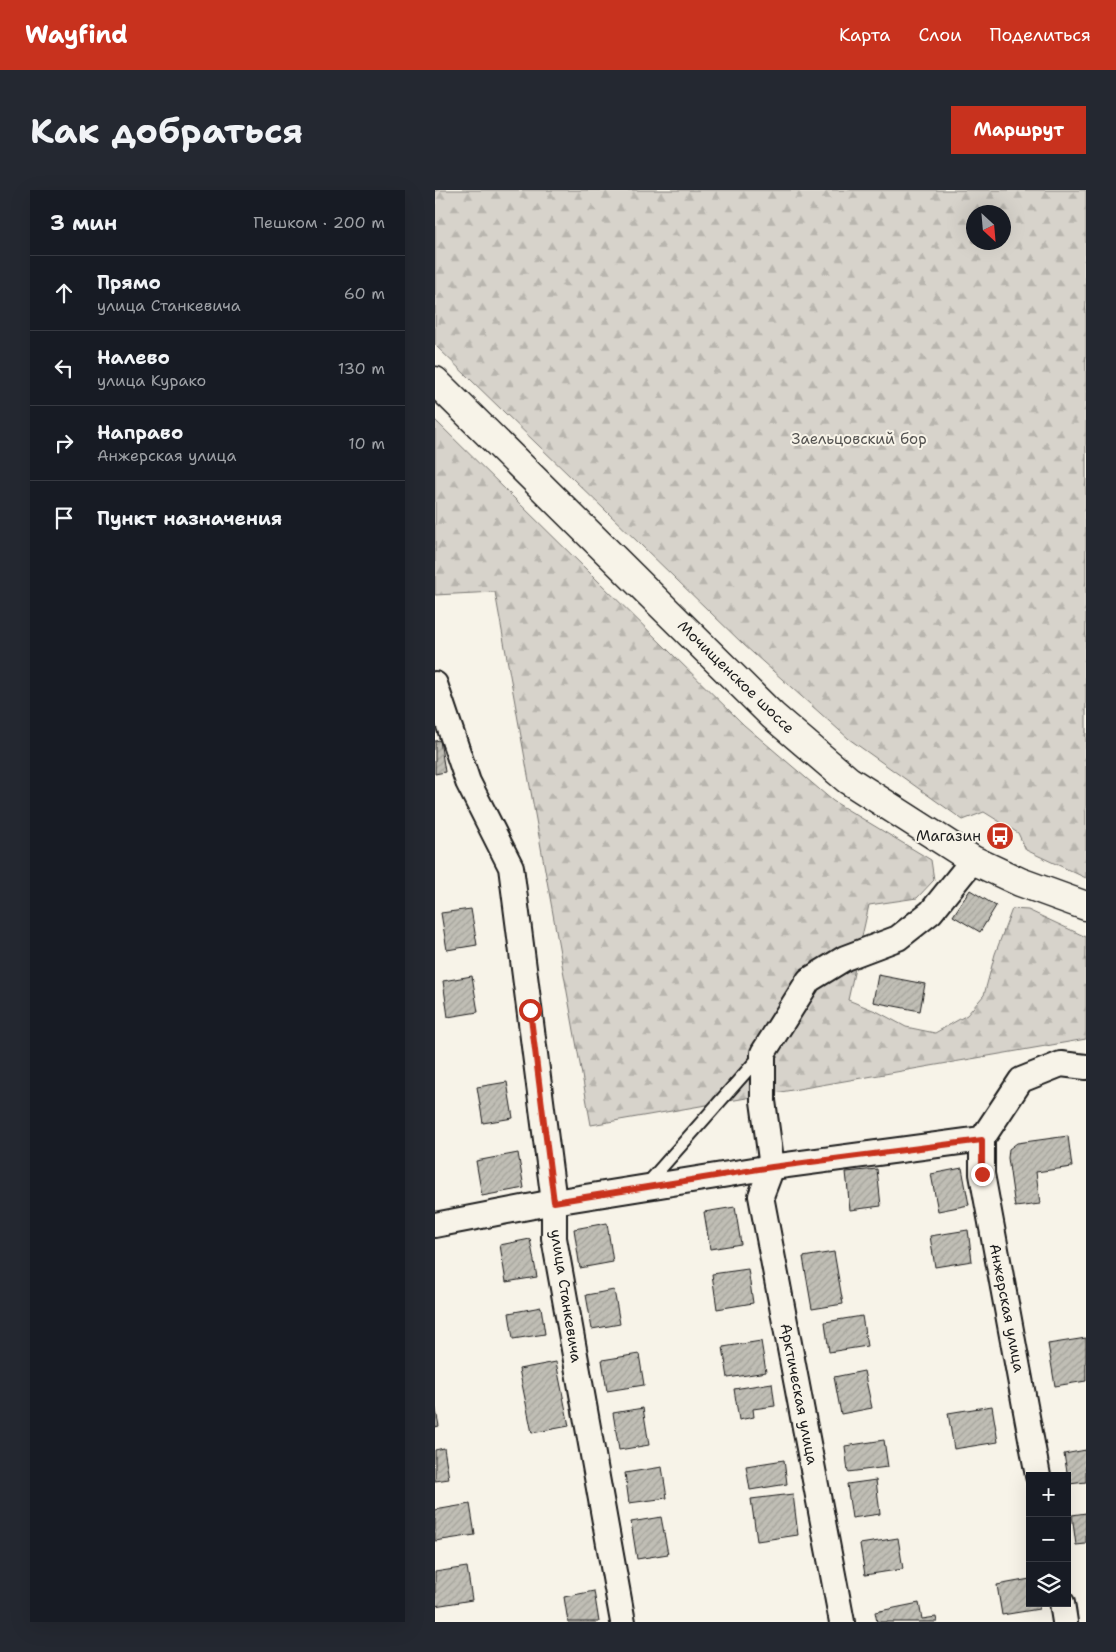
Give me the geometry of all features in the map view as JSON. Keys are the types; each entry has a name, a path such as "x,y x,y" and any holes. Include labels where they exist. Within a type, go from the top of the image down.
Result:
{"street":[{"name":"Мочищенское шоссе","path":"435,380 773,716 848,780 973,860 1020,882 1086,906"},
{"name":"улица Станкевича","path":"435,684 468,782 511,867 554,1202 554,1238 623,1622"},
{"path":"772,1167 763,1101 763,1052 809,980 845,958 898,938 931,912 973,860"},
{"path":"435,1225 554,1202 772,1167 982,1140 1021,1080 1061,1064 1086,1067"},
{"name":"Анжерская улица","path":"982,1140 982,1174 1037,1472"},
{"name":"Арктическая улица","path":"772,1167 761,1196 842,1622"},
{"path":"1063,1607 1065,1622"}],"lane":[{"path":"644,1188 763,1052"}],"green space":[{"name":"Заельцовский бор","path":"435,190 1086,190 1086,878 1026,850 1018,833 984,812 963,820 849,739 744,645 435,345"},
{"path":"435,420 744,725 833,801 931,860 934,880 917,898 869,905 848,1000 878,1012 906,1027 935,1033 967,1015 984,995 995,954 1012,909 1028,910 1086,937 1086,1039 591,1125 495,592 435,595"}],"building":[{"path":"440,740 445,772 435,774 435,741"},
{"path":"970,890 996,906 980,932 953,916"},
{"path":"471,909 477,945 447,950 441,913"},
{"path":"878,975 925,984 920,1011 873,1002"},
{"path":"472,976 478,1012 448,1017 443,981"},
{"path":"507,1082 513,1118 483,1123 477,1087"},
{"path":"1068,1136 1072,1167 1036,1172 1040,1204 1015,1207 1008,1158 1009,1149 1017,1143"},
{"path":"518,1153 524,1188 482,1196 476,1161"},
{"path":"962,1168 969,1205 938,1211 931,1174"},
{"path":"877,1169 881,1206 850,1210 846,1172"},
{"path":"735,1207 741,1244 710,1249 704,1212"},
{"path":"607,1223 613,1262 580,1268 574,1229"},
{"path":"968,1230 972,1261 935,1267 930,1236"},
{"path":"530,1239 537,1277 506,1282 500,1245"},
{"path":"834,1252 843,1304 812,1309 803,1257"},
{"path":"748,1269 753,1303 717,1309 712,1274"},
{"path":"614,1290 620,1324 592,1329 586,1295"},
{"path":"541,1307 545,1334 513,1339 509,1313"},
{"path":"862,1316 867,1346 829,1352 825,1322"},
{"path":"1086,1338 1086,1381 1055,1386 1048,1344"},
{"path":"761,1341 766,1372 728,1378 723,1347"},
{"path":"639,1354 644,1385 607,1391 602,1360"},
{"path":"556,1362 569,1426 532,1433 519,1369"},
{"path":"864,1371 872,1408 841,1414 834,1377"},
{"path":"772,1383 775,1406 753,1409 754,1417 739,1420 734,1389"},
{"path":"435,1405 439,1426 435,1427"},
{"path":"992,1406 998,1442 954,1449 948,1413"},
{"path":"643,1408 649,1445 619,1450 613,1413"},
{"path":"884,1440 888,1467 848,1472 845,1446"},
{"path":"444,1448 449,1479 435,1481 435,1450"},
{"path":"1086,1450 1086,1482 1071,1484 1071,1472 1067,1472 1064,1454"},
{"path":"784,1460 787,1484 750,1490 746,1466"},
{"path":"662,1467 667,1498 629,1503 625,1473"},
{"path":"876,1480 880,1514 852,1518 847,1484"},
{"path":"793,1494 798,1535 757,1541 751,1499"},
{"path":"470,1504 475,1535 435,1541 435,1510"},
{"path":"1086,1513 1086,1544 1076,1545 1072,1515"},
{"path":"661,1517 668,1554 637,1559 631,1522"},
{"path":"898,1538 903,1569 865,1575 860,1544"},
{"path":"467,1567 472,1600 435,1606 435,1572"},
{"path":"1026,1580 1026,1607 1039,1607 1039,1609 1002,1615 997,1585"},
{"path":"594,1591 599,1622 568,1622 564,1597"},
{"path":"919,1603 922,1619 936,1617 937,1622 877,1622 875,1612"}],"place":[{"name":"Магазин","path":"1000,836"}],"route":[{"path":"530,1010 554,1202 772,1167 982,1140 982,1174"}]}
